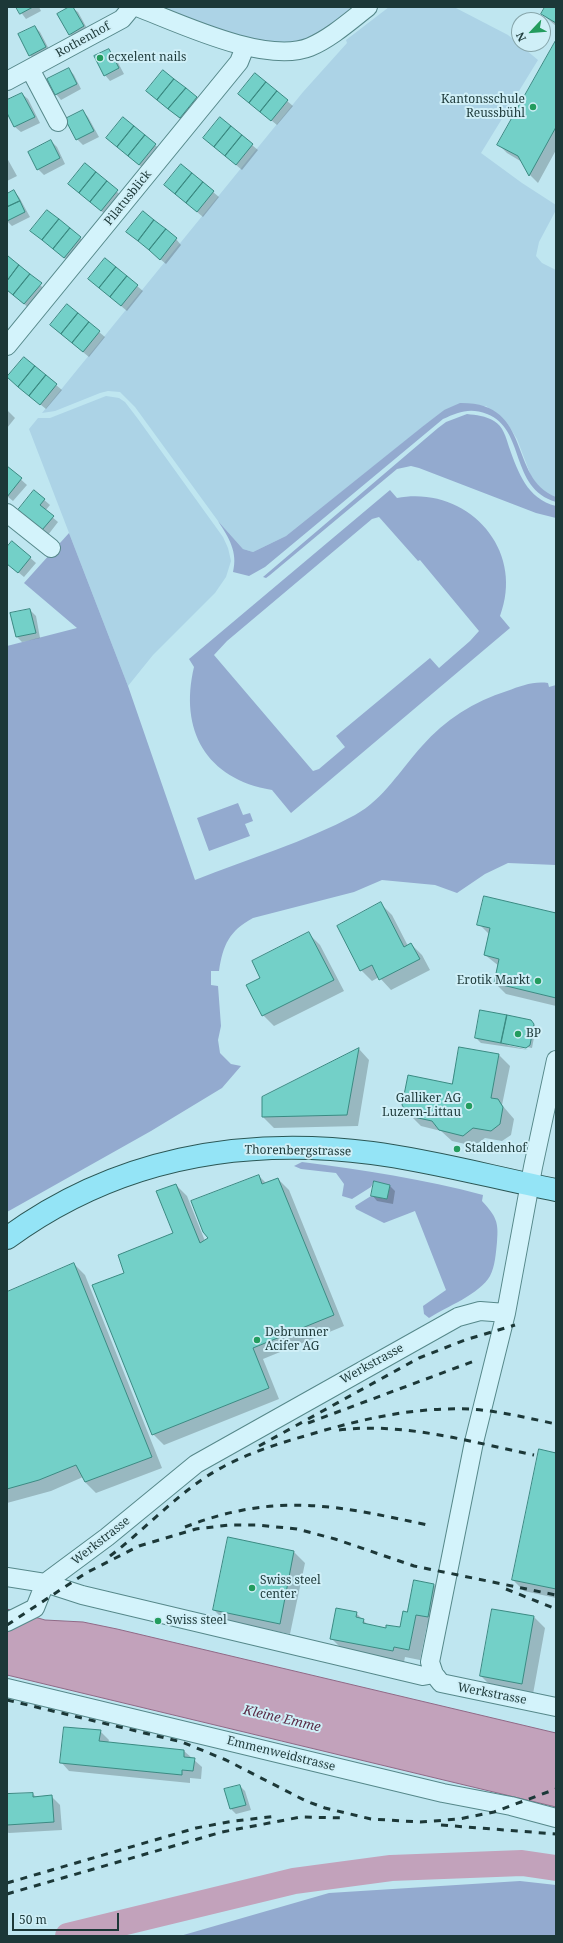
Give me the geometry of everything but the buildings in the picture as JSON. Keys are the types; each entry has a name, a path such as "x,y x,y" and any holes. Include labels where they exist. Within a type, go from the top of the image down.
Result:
{"main road":[{"name":"Thorenbergstrasse","path":"7,1238 43,1214 107,1182 163,1163 232,1150 262,1148 346,1150 415,1161 556,1190"}],"street":[{"name":"Rothenhof","path":"7,81 122,19 132,7"},
{"path":"137,7 245,47 286,51 309,47 335,32 368,7"},
{"name":"Pilatusblick","path":"7,346 239,62 245,47"},
{"path":"30,69 58,122"},
{"path":"7,513 51,548"},
{"path":"7,1577 45,1583 75,1593 423,1676 434,1674 431,1668 431,1656 447,1573 474,1442 506,1313 530,1185 556,1060"},
{"name":"Werkstrasse","path":"45,1583 107,1537 196,1464 458,1317 480,1311 506,1313"},
{"path":"7,1622 31,1610 38,1604 45,1583"},
{"name":"Werkstrasse","path":"434,1674 441,1683 447,1685 556,1706"},
{"name":"Emmenweidstrasse","path":"7,1688 435,1792 511,1806 556,1818"}],"shaded area":[{"path":"154,7 357,7 321,32 301,42 266,43 233,37"},
{"path":"389,7 454,7 508,35 511,38 511,52 528,52 538,60 481,153 522,183 556,205 556,210 539,242 536,256 542,263 556,270 556,497 548,494 540,488 531,476 517,439 507,423 486,406 444,410 286,536 253,552 243,549 218,521 135,407 120,392 108,391 100,393 55,411 42,413 303,92 347,43 346,40"},
{"path":"106,396 119,398 125,402 138,419 223,537 228,548 231,561 226,577 215,593 153,655 128,686 29,429 38,418 50,418"},
{"path":"460,403 483,406 499,415 510,427 531,474 541,487 556,497 556,502 541,495 531,484 524,472 508,432 499,422 481,412 464,411 443,419 265,567 249,576 233,572 234,558 232,545 218,521 243,549 253,552 286,536 444,410"},
{"path":"467,414 488,418 500,426 520,475 531,491 546,502 556,506 556,518 536,513 411,466 397,469 270,575 266,578 263,577 438,428 446,422"},
{"path":"390,490 397,498 422,497 446,501 467,512 484,527 497,545 505,567 506,591 500,616 510,628 291,813 272,790 249,784 230,775 214,763 203,748 195,731 191,711 190,690 194,667 189,659","holes":["379,517 418,561 420,560 479,631 470,641 439,668 430,658 336,736 345,747 319,769 313,771 214,655 227,641 372,519"]},
{"path":"69,533 128,686 195,880 316,834 355,815 375,801 422,746 450,720 483,700 532,683 548,683 549,687 556,685 556,865 508,863 485,874 457,893 435,885 382,880 354,892 253,918 245,923 238,928 228,940 225,946 219,971 211,971 211,985 218,986 221,1026 218,1040 220,1053 231,1064 241,1066 222,1088 151,1131 7,1212 7,646 77,628 24,583"},
{"path":"238,803 243,815 250,813 253,821 245,824 250,836 209,851 197,818"},
{"path":"302,1162 348,1168 438,1184 483,1195 482,1201 491,1211 497,1224 495,1259 490,1276 479,1289 429,1318 424,1314 423,1306 446,1290 415,1211 384,1223 356,1209 355,1206 371,1196 387,1199 390,1185 374,1181 371,1187 352,1199 342,1196 344,1184 336,1173 301,1169 294,1166"},
{"path":"520,1881 556,1885 556,1936 180,1936 329,1893"}],"water":[{"name":"Kleine Emme","path":"7,1609 45,1620 83,1622 117,1629 556,1733 556,1807 7,1675"}],"waterway":[{"path":"68,1936 294,1881 391,1868 522,1863 556,1868"}],"railway":[{"path":"259,1446 419,1358 465,1340 515,1325"},
{"path":"308,1423 477,1360"},
{"path":"110,1556 193,1486 206,1477 245,1456 301,1437 372,1418 430,1410 470,1409 492,1411 556,1424"},
{"path":"339,1430 363,1428 413,1431 462,1439 534,1455"},
{"path":"185,1527 218,1516 250,1509 280,1506 338,1508 432,1526"},
{"path":"7,1625 86,1573 139,1546 196,1529 229,1525 257,1525 297,1529 335,1539 414,1566 556,1595"},
{"path":"506,1589 556,1609"},
{"path":"7,1700 182,1742 226,1760 306,1801 325,1808 371,1819 420,1822 459,1819 494,1812 556,1789"},
{"path":"7,1883 196,1828 234,1821 278,1816"},
{"path":"7,1894 222,1832 301,1817 346,1818"},
{"path":"441,1825 556,1834"}],"place":[{"name":"ecxelent nails","path":"100,58"},
{"name":"Kantonsschule Reussbühl","path":"533,107"},
{"name":"Erotik Markt","path":"538,981"},
{"name":"BP","path":"518,1034"},
{"name":"Galliker AG Luzern-Littau","path":"469,1106"},
{"name":"Staldenhof","path":"457,1149"},
{"name":"Debrunner Acifer AG","path":"257,1340"},
{"name":"Swiss steel center","path":"252,1588"},
{"name":"Swiss steel","path":"158,1621"}]}
